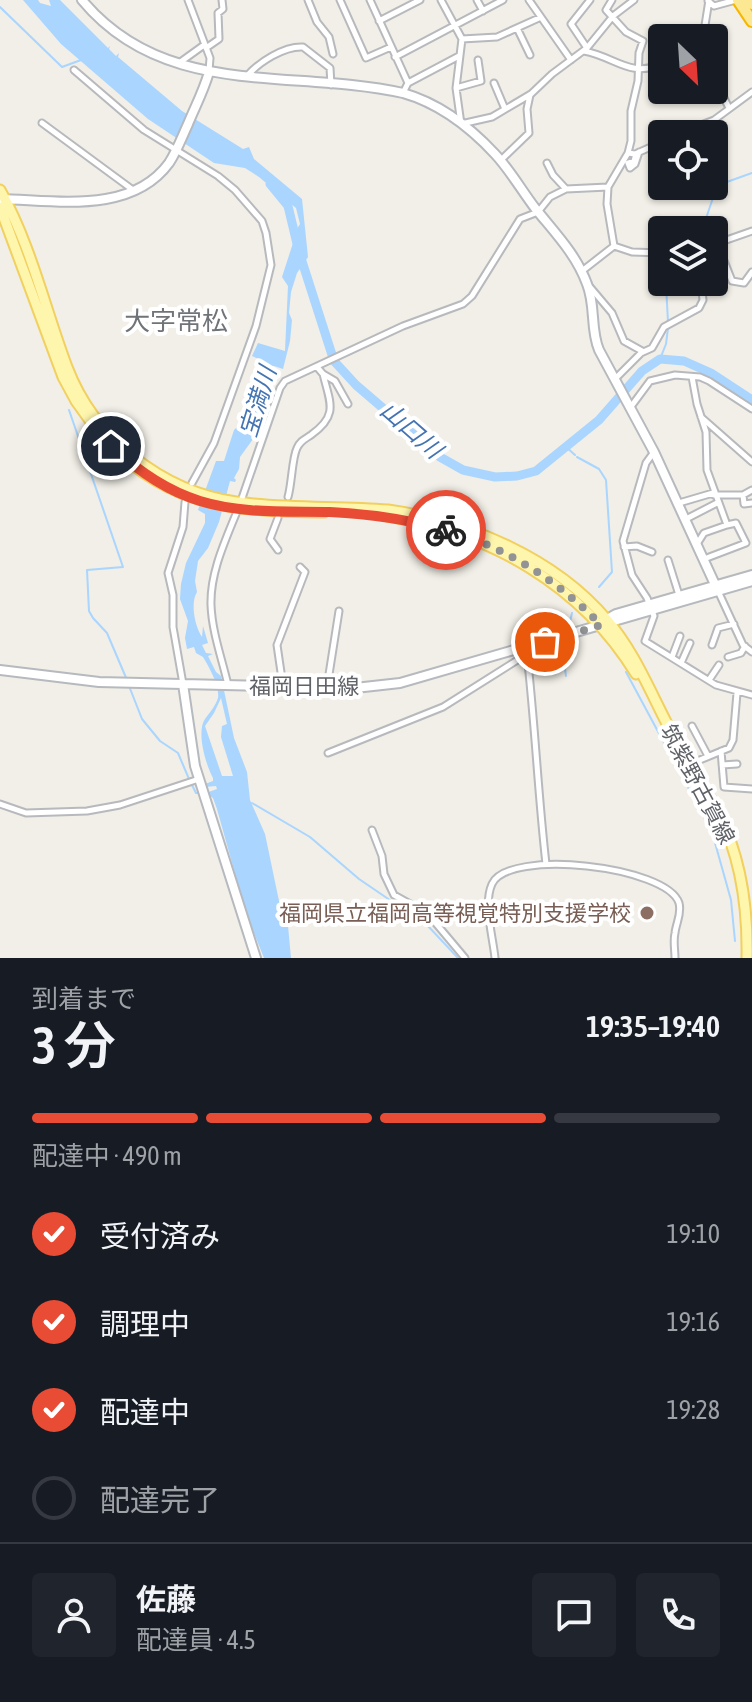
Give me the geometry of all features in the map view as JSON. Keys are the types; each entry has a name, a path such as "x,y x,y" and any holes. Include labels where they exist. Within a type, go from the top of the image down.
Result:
{"highway":[{"path":"737,0 752,21"}],"main road":[{"path":"1,199 63,377 92,425 141,471 159,482 204,498 237,505 389,516 456,533 506,553 542,575 605,622"},
{"name":"筑紫野古賀線","path":"605,622 631,654 717,809 739,869 745,905 745,958"},
{"name":"筑紫野古賀線","path":"605,622 716,821 736,880 745,958"}],"street":[{"path":"82,0 125,39 149,53 178,64 246,77 403,93 431,103 461,124 501,160 538,212 568,247 582,271 593,308 593,336 654,452 745,646 752,652"},
{"path":"1,199 78,202 113,197 133,190 159,173 177,148 209,72 210,58 188,0"},
{"path":"178,64 219,39 218,13 223,9 222,0"},
{"path":"308,0 315,19 329,37 333,54"},
{"path":"340,0 366,58 391,47"},
{"path":"370,0 408,83"},
{"path":"379,21 420,0"},
{"path":"441,0 462,39 456,88 461,124"},
{"path":"477,0 483,11"},
{"path":"395,57 503,0"},
{"path":"529,0 571,60"},
{"path":"590,0 571,24 585,50 603,55 625,67 648,70"},
{"path":"612,0 606,10 626,32 643,41 628,153 608,187 607,204 614,246"},
{"path":"461,124 479,122 531,94 585,50 613,16 634,0"},
{"path":"708,0 714,6 737,0"},
{"path":"705,24 708,0"},
{"path":"462,39 497,37 539,18"},
{"path":"517,28 530,55"},
{"path":"246,77 258,64 289,48 303,47 330,68 331,85"},
{"path":"403,93 408,83 460,56"},
{"path":"456,88 481,81 478,60"},
{"path":"74,70 144,130 218,176 246,201 262,221 271,265 256,326 214,443 192,483"},
{"path":"494,83 505,109"},
{"path":"714,120 752,92"},
{"path":"501,160 529,133 527,109 531,94"},
{"path":"727,104 729,108"},
{"path":"42,123 133,190"},
{"path":"628,153 648,148"},
{"path":"547,163 566,189"},
{"path":"227,685 214,625 212,589 217,562 285,381 346,351 463,304 472,296 520,219 538,212 550,197 566,189 608,187"},
{"path":"728,240 752,231"},
{"path":"614,246 632,252 648,253"},
{"path":"582,271 614,246"},
{"path":"728,272 732,281 744,283 752,272"},
{"path":"588,286 594,289 612,313 624,341 643,352"},
{"path":"616,381 643,352 652,348 664,327 699,308 703,296"},
{"path":"288,497 295,451 300,442 328,419 332,410 323,374 317,366"},
{"path":"323,374 335,381 348,404"},
{"path":"630,406 650,381 667,375 709,381 752,409"},
{"path":"692,377 706,432 707,470 727,525"},
{"path":"700,416 752,462"},
{"path":"654,452 646,463 623,541 632,575 654,616 645,641 709,680 737,693 752,695"},
{"path":"678,504 714,494 743,495 752,490"},
{"path":"743,495 744,504 752,503"},
{"path":"185,502 183,527 168,573 173,595 173,627 199,779 256,958"},
{"path":"685,519 717,503"},
{"path":"278,518 270,539 278,550"},
{"path":"697,545 704,533 736,523 740,527 744,545 704,559"},
{"path":"624,547 637,546 652,552"},
{"path":"668,560 679,595"},
{"path":"283,686 277,645 305,572 300,567"},
{"name":"福岡日田線","path":"0,670 99,682 355,688 400,683 527,651 679,595 751,582"},
{"name":"福岡日田線","path":"651,606 717,588"},
{"path":"327,687 339,611"},
{"path":"712,645 718,628 734,624"},
{"path":"672,657 680,636"},
{"path":"681,663 690,643"},
{"path":"728,657 741,653 745,646"},
{"path":"328,753 443,707 527,651 546,864"},
{"path":"709,680 719,665"},
{"path":"690,764 729,748 733,740 737,693"},
{"path":"692,726 708,756"},
{"path":"721,751 724,787 752,789"},
{"path":"722,765 737,764"},
{"path":"0,804 26,813 87,811 120,805 199,779"},
{"path":"372,830 382,856 384,874 394,895 428,914 465,958"},
{"path":"495,958 488,897 493,881 502,872 514,868 546,864 622,872 667,886 678,901 680,916 675,933 675,958"}],"water":[{"name":"宝満川","path":"23,0 38,0 51,6 49,0 60,0 108,48 110,46 109,49 116,56 119,53 118,57 182,111 243,149 249,147 254,159 302,199 308,257 297,273 291,292 290,341 283,369 270,367 278,373 273,377 265,409 253,439 240,457 236,480 230,481 208,548 198,561 194,608 199,633 202,637 203,626 208,643 202,645 206,653 213,654 208,656 221,676 234,738 247,772 250,800 265,834 279,901 288,926 291,958 264,958 246,913 217,809 213,798 206,793 217,789 216,786 205,787 213,778 205,757 201,732 218,693 214,677 203,657 196,653 194,647 187,649 188,621 180,599 186,563 205,523 205,514 198,510 216,461 224,461 234,430 248,416 246,411 251,408 251,397 258,377 257,364 263,364 252,356 258,343 285,351 288,286 282,277 293,235 300,224 296,208 245,168 214,163 148,119 61,44","holes":["221,698 227,724 222,726 221,737 233,776 222,776 205,726"]}],"waterway":[{"path":"0,7 62,67 81,60"},
{"path":"707,216 715,192 724,183 752,173"},
{"name":"山口川","path":"270,184 288,206 299,252 334,361 356,385 440,457 463,470 495,477 536,471 599,420 642,371 660,359 684,361 711,373 752,400"},
{"path":"667,296 668,322"},
{"path":"660,359 668,328"},
{"path":"69,410 123,567 87,570 89,611 107,633 127,680"},
{"path":"565,446 575,455"},
{"path":"577,457 599,469 606,480 612,572 599,587"},
{"path":"571,630 572,613"},
{"path":"566,676 563,655 574,636"},
{"path":"626,672 712,832 731,900 735,941"},
{"path":"129,686 142,719 160,741 178,753 189,779"},
{"path":"192,785 196,793 200,793"},
{"path":"252,803 310,837 359,879 428,926 458,958"}],"way so far":[{"path":"446,530 506,553 523,563 568,594 601,625 545,642"}],"place":[{"name":"福岡県立福岡高等視覚特別支援学校","path":"647,913"}],"district":[{"name":"大字常松","path":"176,321"}],"route":[{"path":"111,446 159,482 202,502 263,511 389,516 446,530"}]}
